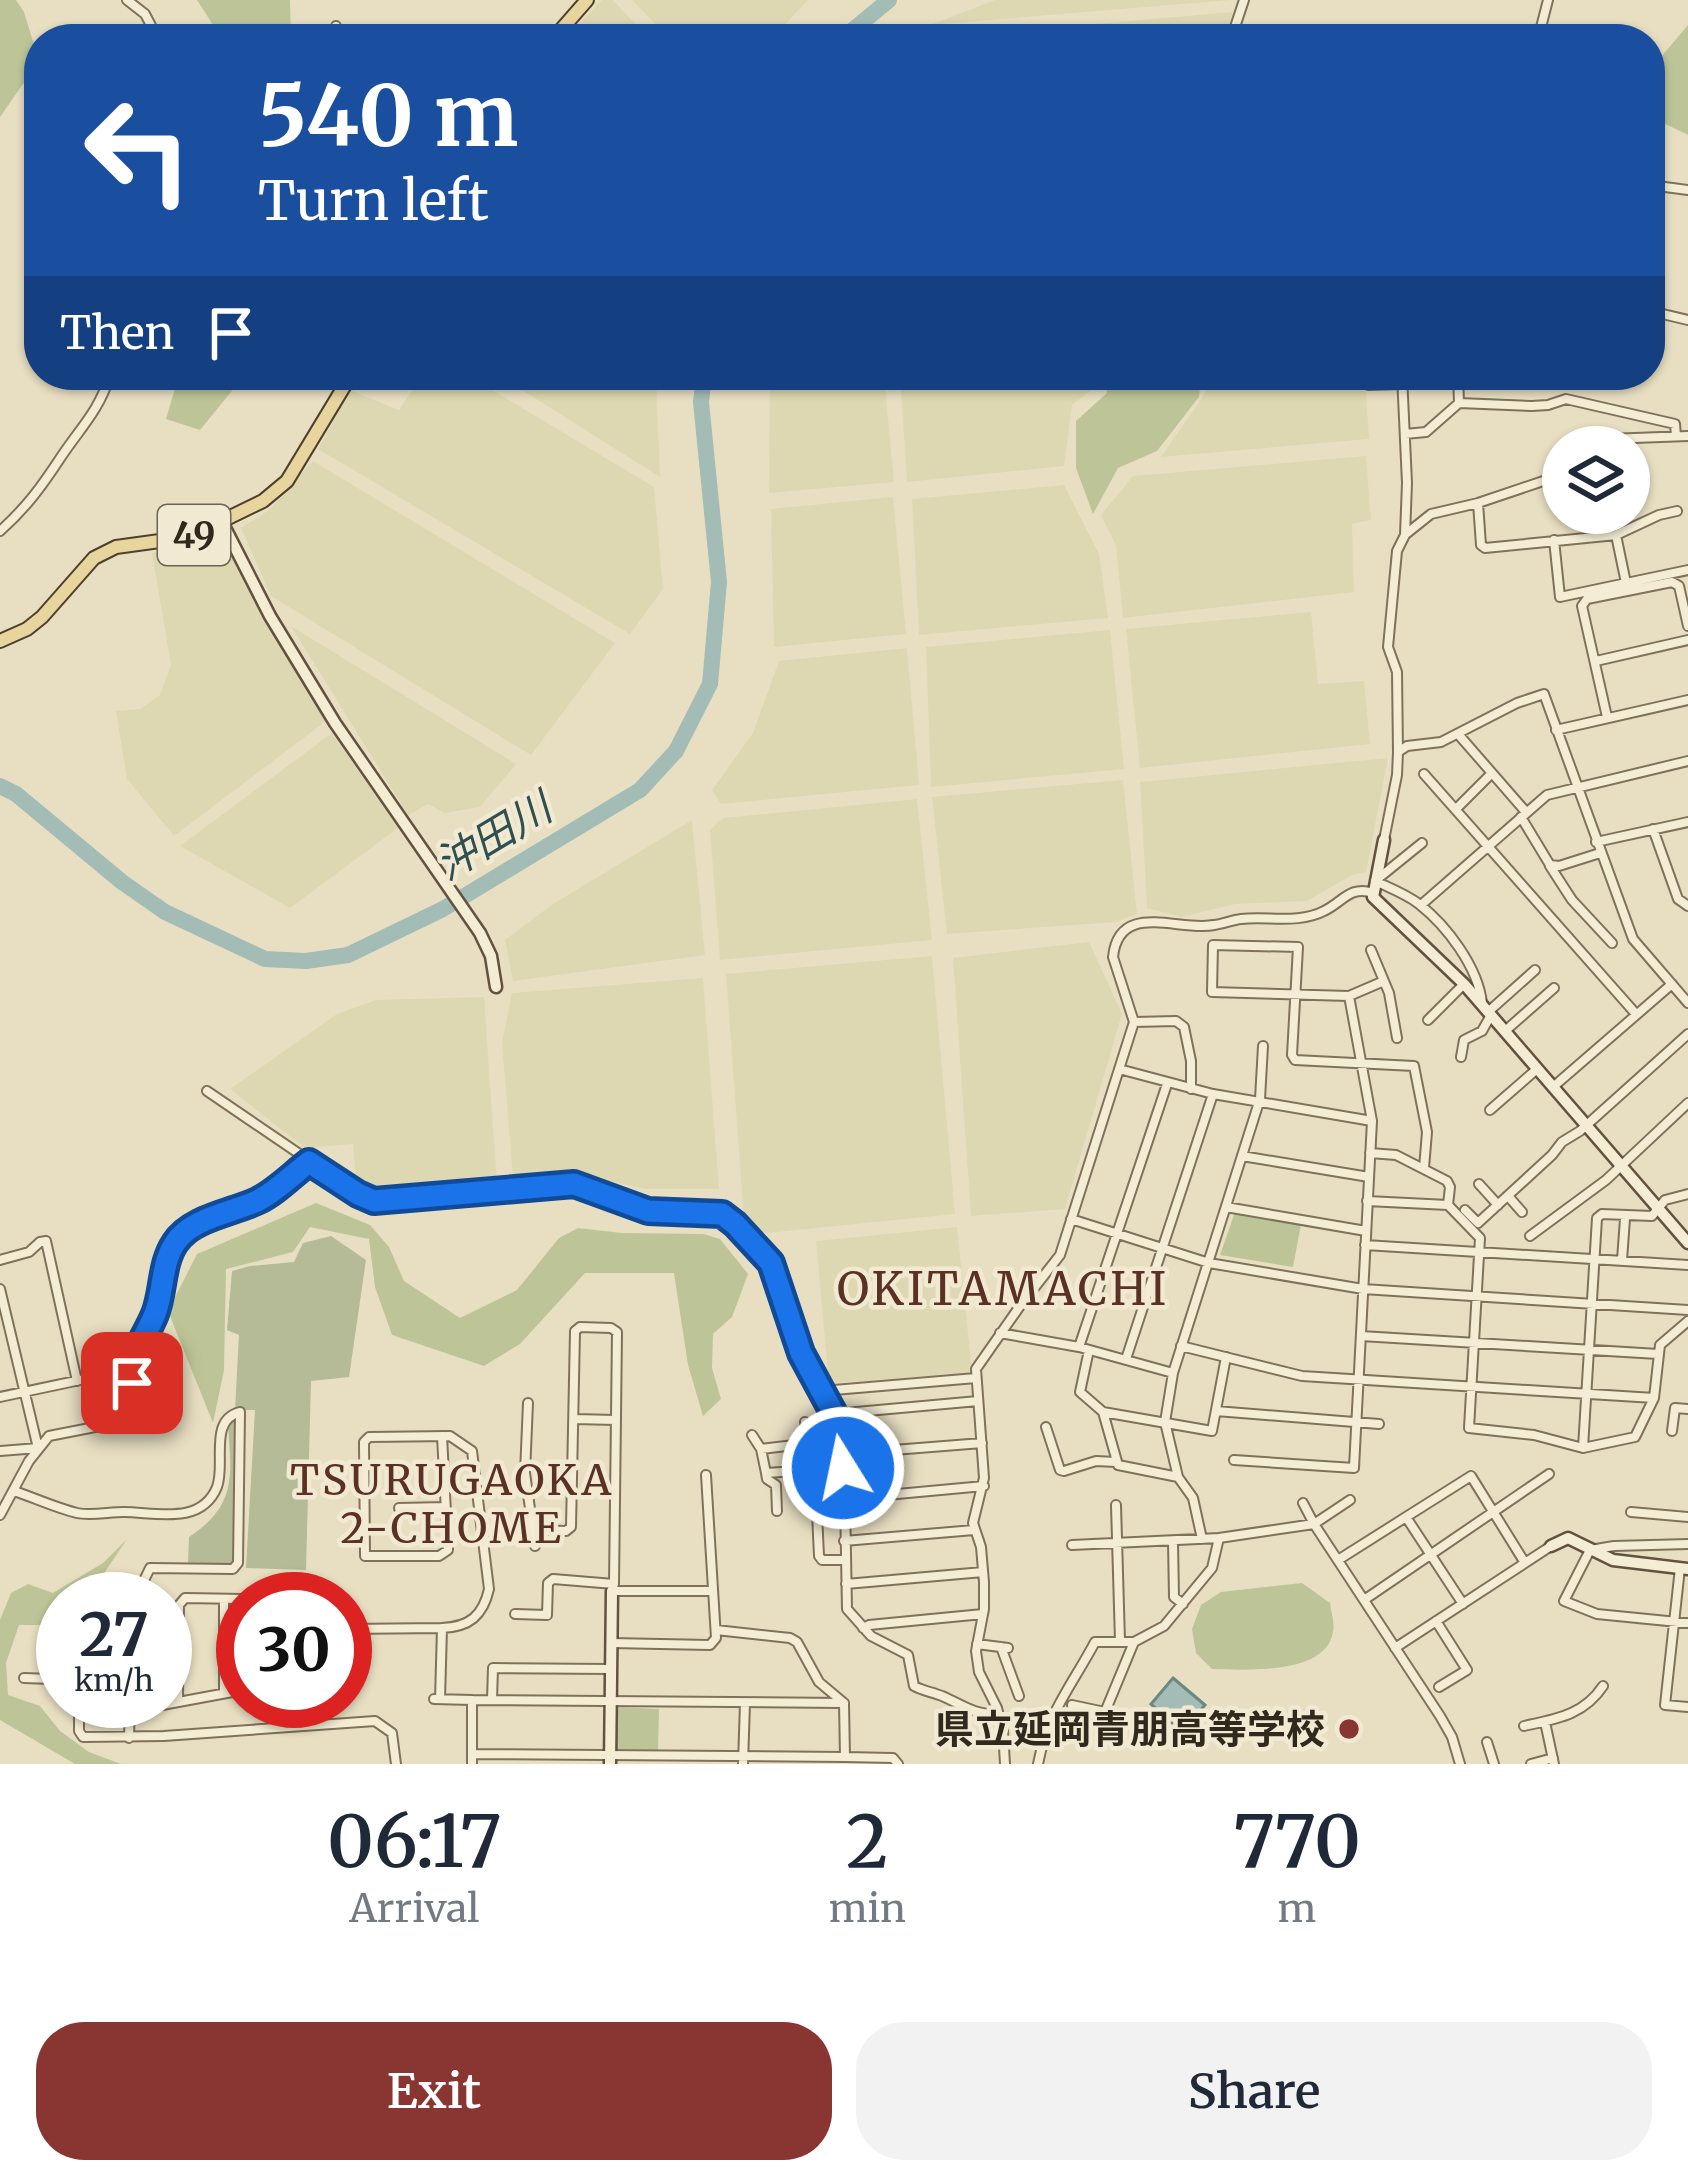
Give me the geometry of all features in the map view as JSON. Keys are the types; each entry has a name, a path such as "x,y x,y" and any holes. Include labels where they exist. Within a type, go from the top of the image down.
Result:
{"main road":[{"path":"564,24 587,0"},
{"name":"49","path":"0,641 42,617 94,557 116,547 189,537 263,501 286,482 342,390"}],"street":[{"path":"127,0 145,14"},
{"path":"140,0 150,24"},
{"path":"0,531 44,485 96,411 104,390"},
{"path":"1403,390 1405,535"},
{"path":"1459,390 1459,403"},
{"path":"1405,434 1426,432 1459,403 1532,406 1566,399 1675,424 1676,436"},
{"path":"1650,437 1688,436"},
{"path":"1542,481 1431,514 1405,535 1397,551 1388,647 1397,672 1399,752 1374,886 1378,903 1464,984 1688,1243"},
{"path":"1478,502 1480,545 1485,548 1616,535 1677,511"},
{"path":"222,522 270,616 334,723 478,929 496,987"},
{"path":"1616,535 1626,584"},
{"path":"1555,540 1560,597 1688,570"},
{"path":"1607,717 1582,606 1587,599 1672,582 1679,586 1688,626"},
{"path":"1595,661 1688,640"},
{"path":"1399,752 1407,746 1441,742 1516,703 1544,694 1633,939 1688,1003"},
{"path":"1556,730 1688,700"},
{"path":"1458,734 1524,814 1572,900 1612,944"},
{"path":"1421,905 1546,795 1688,761"},
{"path":"1456,809 1492,772"},
{"path":"1424,774 1636,1014"},
{"path":"1596,842 1688,822"},
{"path":"1653,829 1678,899 1688,906"},
{"path":"1005,1764 999,1715 979,1672 983,1572 974,1530 984,1486 976,1369 1060,1255 1135,1022 1114,947 1122,932 1154,920 1207,927 1241,919 1324,912 1351,892 1374,886 1422,843"},
{"path":"1550,865 1600,853"},
{"path":"1374,886 1421,905 1466,960 1487,1010 1482,1031 1461,1045 1461,1057"},
{"path":"1384,981 1349,996 1296,995 1212,992 1213,946 1298,947 1296,995 1292,1055 1295,1060 1414,1066 1427,1132 1424,1168"},
{"path":"1370,950 1389,993 1396,1038"},
{"path":"1487,1010 1535,970"},
{"path":"1428,1020 1464,984"},
{"path":"1553,1088 1672,984"},
{"path":"1505,1031 1555,988"},
{"path":"1234,1460 1354,1468 1372,1121 1349,996"},
{"path":"1135,1022 1176,1021 1184,1027 1191,1089"},
{"path":"1465,1210 1478,1223 1562,1142 1688,1034"},
{"path":"1202,1539 1193,1498 1178,1477 1165,1422 1173,1372 1258,1103 1263,1046"},
{"path":"1119,1069 1213,1094 1372,1121"},
{"path":"1490,1110 1538,1069"},
{"path":"1167,1084 1084,1349 1080,1392 1103,1412 1212,1431 1226,1357"},
{"path":"208,1091 374,1201 574,1184 648,1211 722,1214 735,1224 771,1263 801,1353 835,1414 844,1444 847,1609 871,1636 908,1655 918,1689 974,1714 999,1715"},
{"path":"1126,1359 1213,1094"},
{"path":"1530,1236 1585,1198 1688,1103"},
{"path":"1370,1153 1396,1155 1448,1181 1448,1205"},
{"path":"1242,1156 1369,1177"},
{"path":"0,1515 49,1436 100,1426 131,1412 133,1357 155,1314 171,1247 182,1234 259,1200 309,1162"},
{"path":"1480,1184 1498,1204"},
{"path":"1582,1448 1599,1215 1649,1216 1665,1200 1688,1194"},
{"path":"1508,1196 1522,1212"},
{"path":"1367,1201 1448,1205 1480,1238 1469,1428 1534,1435 1582,1448 1635,1437 1654,1398 1664,1340 1688,1321"},
{"path":"1226,1208 1366,1232"},
{"path":"1071,1219 1209,1263 1363,1289 1688,1310"},
{"path":"1622,1260 1625,1219"},
{"path":"0,1261 46,1241 77,1381"},
{"path":"1365,1245 1688,1265"},
{"path":"0,1289 38,1448"},
{"path":"532,1530 566,1531 571,1527 575,1331 611,1328 617,1332 610,1760"},
{"path":"1000,1334 1173,1372"},
{"path":"1361,1336 1658,1354"},
{"path":"1181,1346 1302,1376 1654,1398"},
{"path":"0,1397 131,1369"},
{"path":"822,1391 976,1378"},
{"path":"835,1414 978,1401"},
{"path":"528,1403 525,1473 535,1546"},
{"path":"1672,1431 1675,1408 1688,1408"},
{"path":"1216,1411 1379,1424"},
{"path":"14,1491 82,1515 187,1513 218,1486 223,1425 231,1414 240,1412 238,1563 232,1569 150,1568 148,1572"},
{"path":"1103,1412 1116,1462"},
{"path":"574,1419 616,1420"},
{"path":"761,1449 803,1444 805,1422"},
{"path":"1046,1427 1064,1472 1096,1461 1178,1477"},
{"path":"372,1629 466,1624 485,1603 488,1589 472,1451 450,1436 442,1436 369,1437 364,1442 365,1561 439,1556 448,1550 442,1436"},
{"path":"752,1436 761,1449 767,1479 776,1485 777,1511"},
{"path":"843,1454 982,1443"},
{"path":"0,1451 38,1448"},
{"path":"766,1474 843,1468"},
{"path":"1364,1600 1550,1474"},
{"path":"611,1643 710,1645 716,1638 706,1475"},
{"path":"1338,1560 1471,1476 1525,1563"},
{"path":"843,1499 984,1486"},
{"path":"1072,1545 1173,1542 1314,1524 1350,1500"},
{"path":"1303,1503 1446,1726 1460,1764"},
{"path":"1116,1505 1120,1641"},
{"path":"399,1508 445,1508"},
{"path":"1631,1512 1688,1517"},
{"path":"817,1513 819,1556 845,1560"},
{"path":"1406,1517 1463,1604"},
{"path":"844,1541 974,1530"},
{"path":"1038,1764 1046,1727 1095,1642 1135,1642 1164,1626 1212,1568 1219,1538"},
{"path":"1396,1648 1568,1538 1613,1560 1684,1568 1664,1705 1688,1707"},
{"path":"1173,1542 1174,1597 1183,1604"},
{"path":"1590,1550 1688,1544"},
{"path":"1590,1550 1564,1601 1598,1614 1688,1623"},
{"path":"846,1584 983,1572"},
{"path":"515,1614 547,1615 548,1582 553,1579 613,1588 713,1591"},
{"path":"863,1628 983,1615"},
{"path":"1436,1621 1467,1670 1439,1687"},
{"path":"442,1628 437,1699 844,1703"},
{"path":"716,1630 797,1642 819,1682 844,1703 845,1757"},
{"path":"1106,1712 1135,1642"},
{"path":"977,1644 1005,1647 1019,1696"},
{"path":"492,1700 493,1668 610,1669"},
{"path":"24,1678 36,1678"},
{"path":"1524,1726 1577,1712 1603,1686"},
{"path":"472,1700 472,1759 845,1757 893,1758 898,1764"},
{"path":"743,1760 745,1703"},
{"path":"1072,1706 1143,1721"},
{"path":"372,1720 392,1733 396,1764"},
{"path":"1531,1764 1553,1761 1545,1721"},
{"path":"79,1728 83,1737 129,1738 261,1728"},
{"path":"129,1728 129,1738"},
{"path":"1487,1742 1494,1764"}],"shaded area":[{"path":"602,0 613,0 635,24 579,24"},
{"path":"632,0 808,0 785,24 655,24"},
{"path":"995,0 1231,0 942,24 933,24"},
{"path":"1233,12 1229,24 1093,24"},
{"path":"350,390 399,410 412,390 492,390 654,487 663,589 630,634 318,449"},
{"path":"522,390 657,390 660,477"},
{"path":"770,390 885,390 894,482 769,493"},
{"path":"901,390 1091,390 1072,405 1064,466 907,482"},
{"path":"1207,390 1366,392 1369,439 1161,457"},
{"path":"1366,456 1371,520 1352,524 1354,592 1123,618 1116,545 1101,515 1133,476"},
{"path":"313,461 615,643 531,755 271,596 241,528 269,510"},
{"path":"1064,485 1099,554 1108,618 919,635 912,499"},
{"path":"893,497 906,634 774,647 771,509"},
{"path":"224,542 326,721 174,836 127,779 116,711 140,709 160,695 171,665 152,553"},
{"path":"1311,612 1318,684 1364,681 1370,744 1140,768 1126,629"},
{"path":"291,626 516,764 480,807 445,813 428,804 408,815"},
{"path":"1110,630 1124,769 931,787 926,647"},
{"path":"907,648 919,785 721,804 712,790 753,733 779,661"},
{"path":"332,733 398,828 290,908 180,846"},
{"path":"1388,758 1366,872 1307,901 1235,904 1181,917 1147,908 1140,782"},
{"path":"1123,780 1137,914 1116,922 947,934 932,797"},
{"path":"917,799 932,940 720,960 710,830 723,818"},
{"path":"692,820 705,955 513,981 505,940 553,904"},
{"path":"1089,942 1122,1014 1065,1209 971,1216 953,958"},
{"path":"932,956 955,1214 756,1234 744,1219 726,974"},
{"path":"703,978 719,1189 646,1189 578,1174 513,1179 502,1042 512,993"},
{"path":"484,997 497,1183 370,1193 356,1183 353,1144 305,1148 230,1089 337,1014 376,1000"},
{"path":"957,1227 972,1372 829,1384 816,1241"}],"green space":[{"path":"0,0 16,0 28,24 24,24 24,83 0,117"},
{"path":"197,0 290,0 291,24 212,24"},
{"path":"1688,25 1688,135 1665,124 1665,52"},
{"path":"175,390 233,390 200,430 166,419"},
{"path":"1200,390 1157,451 1118,468 1093,514 1076,468 1076,421 1107,393"},
{"path":"316,1203 370,1225 389,1247 404,1281 460,1318 517,1290 559,1238 578,1228 703,1234 720,1239 748,1274 732,1317 713,1334 712,1368 721,1399 703,1416 688,1365 674,1273 585,1273 520,1344 484,1366 392,1335 375,1287 369,1239 310,1227 293,1252 226,1269 224,1370 213,1423 168,1311 197,1254"},
{"path":"1235,1212 1301,1224 1293,1267 1220,1255"},
{"path":"331,1236 366,1260 349,1377 311,1381 306,1570 246,1568 255,1410 235,1410 239,1335 227,1330 232,1271 294,1262 303,1243"},
{"path":"237,1417 235,1560 231,1565 188,1564 189,1537 215,1514 228,1489 228,1426"},
{"path":"127,1539 105,1572 88,1572"},
{"path":"1302,1583 1330,1603 1333,1632 1316,1656 1283,1667 1212,1669 1196,1653 1192,1629 1201,1605 1221,1592"},
{"path":"28,1584 36,1587 36,1625 19,1625 6,1663 8,1695 36,1705 36,1728 58,1728 89,1752 121,1764 75,1764 0,1720 0,1620 11,1593"},
{"path":"618,1707 659,1709 658,1750 617,1749"}],"water":[{"path":"1173,1678 1205,1705 1182,1732 1151,1704"}],"waterway":[{"name":"沖田川","path":"860,24 889,0"},
{"name":"沖田川","path":"0,786 165,912 265,959 306,961 348,955 443,909 640,790 676,751 710,684 719,582 702,390"}],"place":[{"name":"県立延岡青朋高等学校","path":"1349,1729"}],"district":[{"name":"OKITAMACHI","path":"1003,1289"},
{"name":"TSURUGAOKA 2-CHOME","path":"452,1504"}],"route":[{"path":"132,1383 133,1357 155,1314 171,1247 182,1234 259,1200 309,1162 374,1201 574,1184 648,1211 716,1211 735,1224 768,1259 801,1353 840,1425 843,1468"}]}
